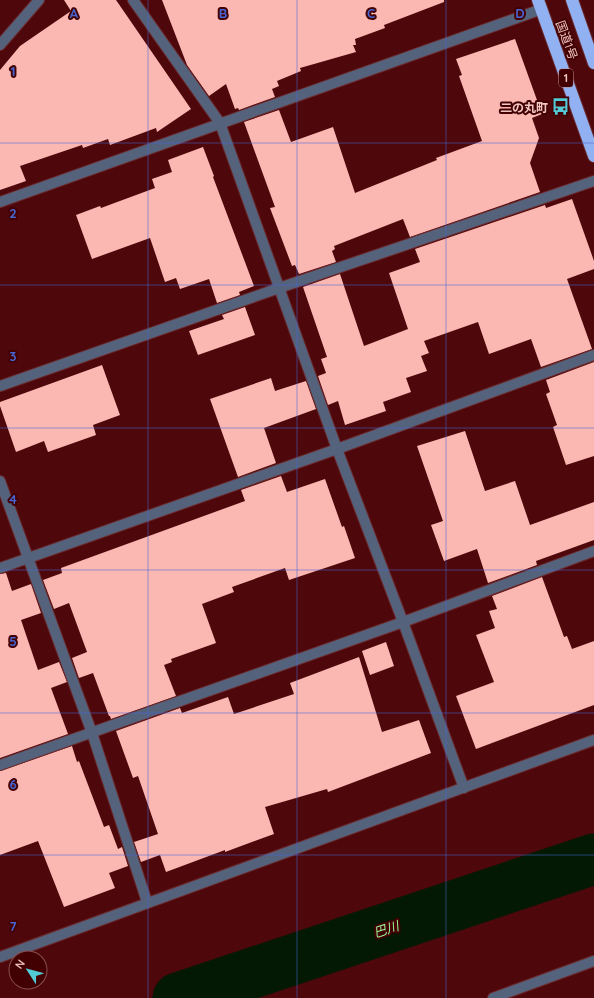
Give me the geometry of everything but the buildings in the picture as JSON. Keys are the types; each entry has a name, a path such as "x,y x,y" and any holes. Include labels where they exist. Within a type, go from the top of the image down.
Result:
{"highway":[{"name":"国道1号","path":"572,0 594,63"},
{"name":"国道1号","path":"540,5 594,156"}],"street":[{"path":"0,45 39,0"},
{"path":"133,0 220,123 337,449 464,788"},
{"path":"0,202 540,5"},
{"path":"0,386 279,288 594,181"},
{"path":"0,568 337,449 594,354"},
{"path":"0,481 92,733 147,902"},
{"path":"0,765 403,622 594,551"},
{"path":"0,957 147,902 594,740"},
{"path":"492,998 594,961"}],"waterway":[{"name":"巴川","path":"178,998 594,859"}],"place":[{"name":"二の丸町","path":"561,107"}]}
